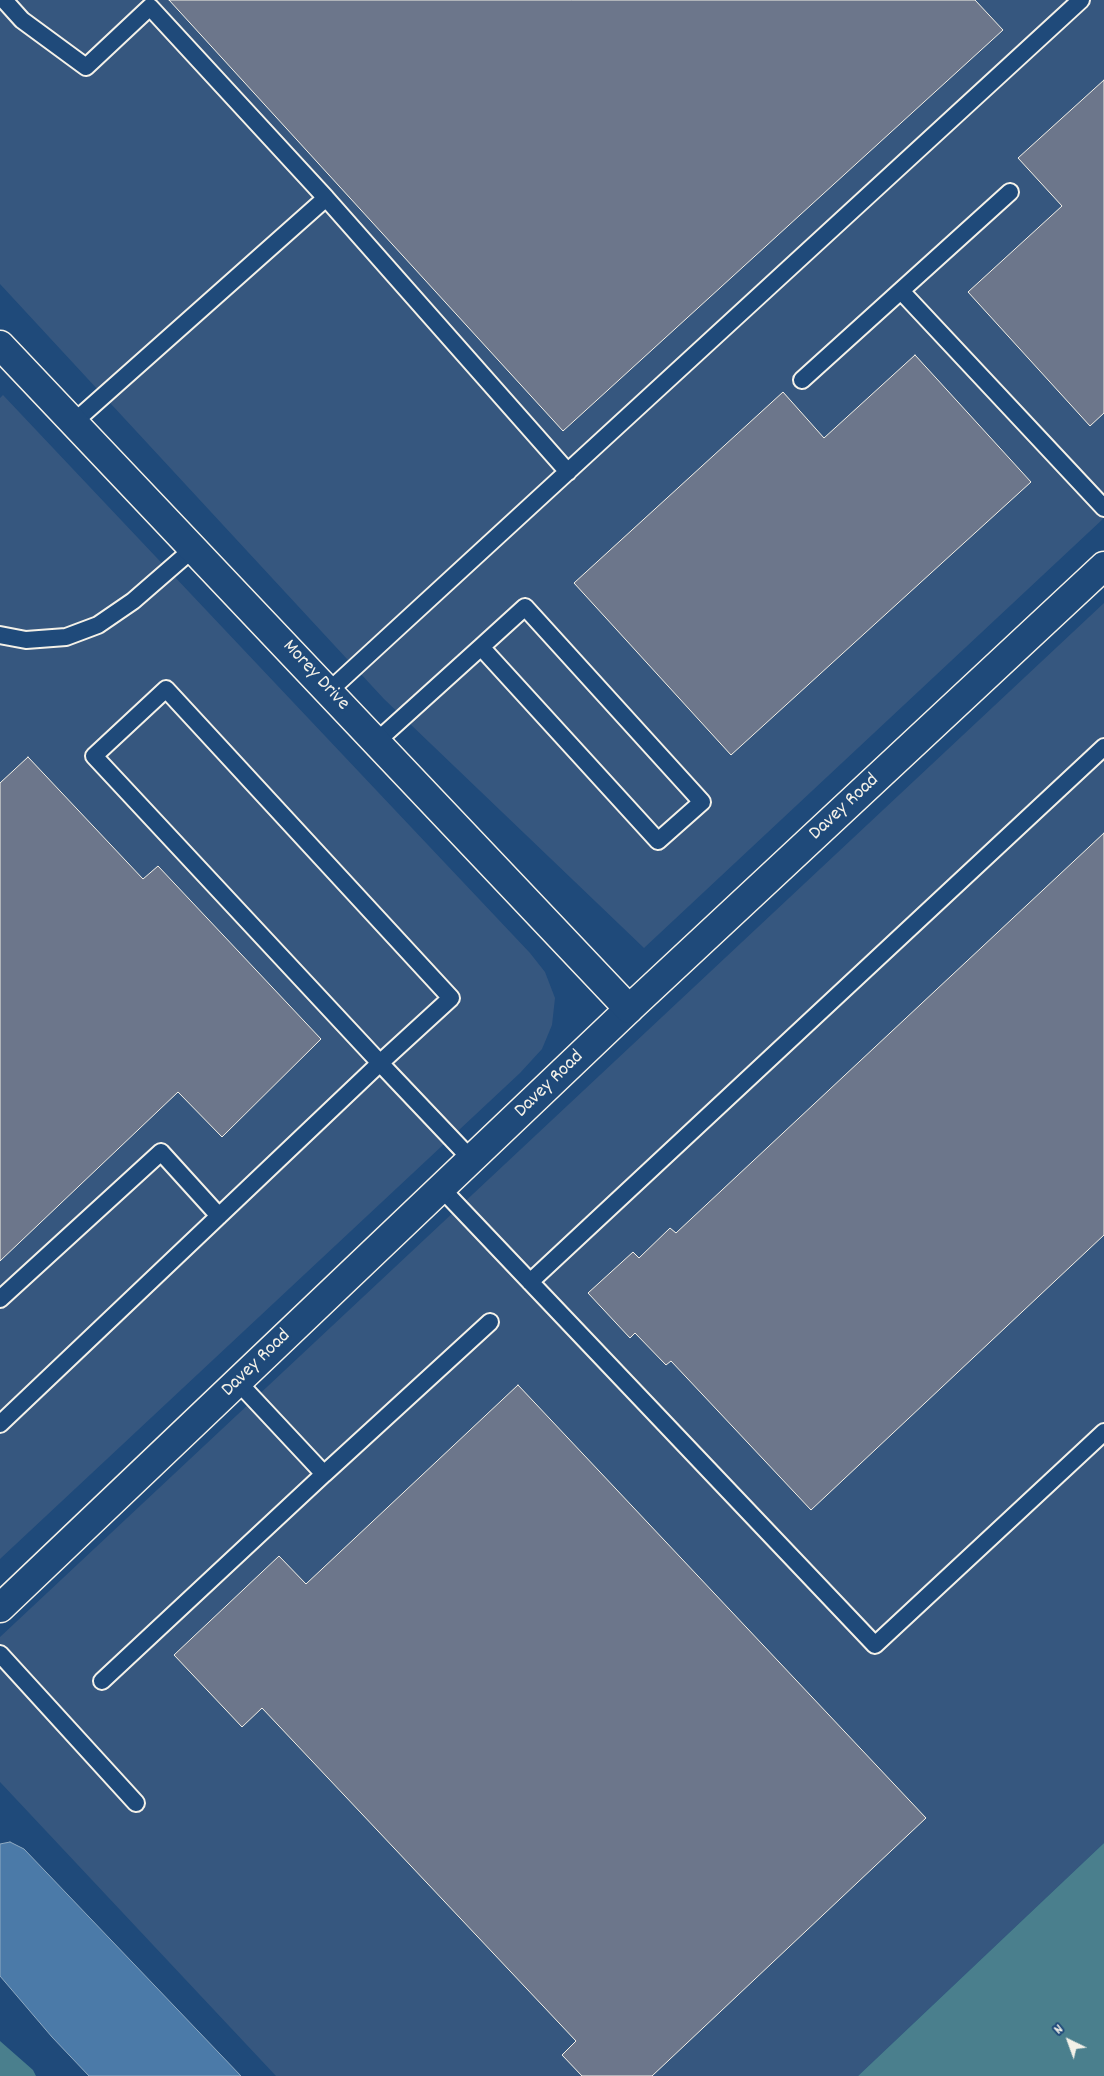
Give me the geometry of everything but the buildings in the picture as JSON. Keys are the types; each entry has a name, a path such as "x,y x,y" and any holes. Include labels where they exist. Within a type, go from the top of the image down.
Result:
{"street":[{"name":"Morey Drive","path":"0,345 329,690 629,1009"},
{"name":"Davey Road","path":"0,1608 629,1009 1104,566"}],"lane":[{"path":"4,0 22,20 86,67 150,7 326,198 568,472"},
{"path":"329,690 1081,0"},
{"path":"802,380 1010,192"},
{"path":"74,422 326,198"},
{"path":"901,290 1104,508"},
{"path":"0,635 26,640 66,637 98,625 133,602 194,548"},
{"path":"377,741 525,607 702,802 658,841 481,647"},
{"path":"1,1420 380,1063 451,998 166,689 94,756 380,1063 471,1159"},
{"path":"530,1282 1104,747"},
{"path":"0,1299 161,1152 219,1216"},
{"path":"441,1188 875,1645 1104,1432"},
{"path":"102,1681 490,1322"},
{"path":"238,1382 324,1474"},
{"path":"0,1654 136,1803"}],"shaded area":[{"path":"0,0 1104,0 1104,518 644,948 384,699 0,284"},
{"path":"3,395 530,953 545,972 555,998 552,1025 542,1049 520,1073 0,1559 0,398"},
{"path":"1104,603 1104,1843 858,2076 276,2076 0,1782 0,1637"},
{"path":"10,1842 24,1849 241,2076 89,2076 52,2037 0,1976 0,1844"}],"green space":[{"path":"1104,1843 1104,2076 858,2076"},
{"path":"0,2041 33,2070 36,2076 0,2076"}]}
